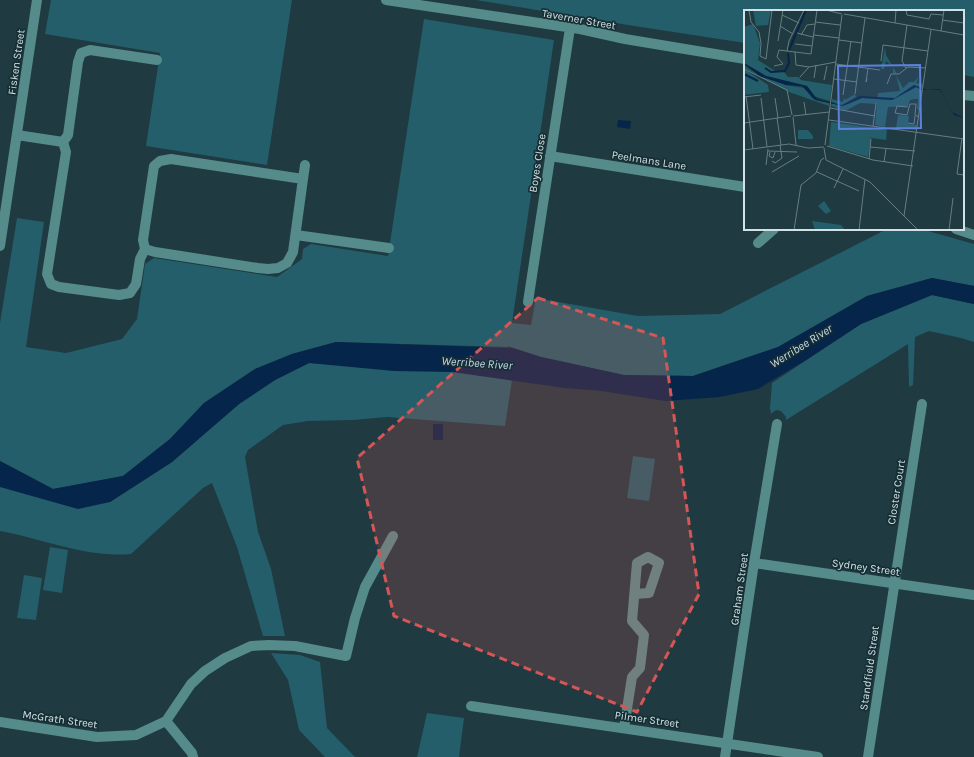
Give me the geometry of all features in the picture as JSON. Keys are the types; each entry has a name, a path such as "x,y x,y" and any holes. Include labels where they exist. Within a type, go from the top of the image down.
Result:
{"street":[{"name":"Fisken Street","path":"0,246 37,0"},
{"name":"Taverner Street","path":"386,0 570,28 744,59"},
{"name":"Boyes Close","path":"528,302 570,28"},
{"path":"63,142 68,135 78,62 82,53 90,50 157,60"},
{"path":"964,95 974,96"},
{"path":"17,136 63,142"},
{"path":"63,142 66,152 48,274 51,284 59,287 118,295 130,293 136,284 140,259 145,249 143,240 154,166 160,161 171,159 303,179"},
{"name":"Peelmans Lane","path":"550,156 744,187"},
{"path":"145,249 155,252 268,269 278,268 287,263 293,252 305,165"},
{"path":"758,243 773,230"},
{"path":"959,230 974,235"},
{"path":"296,235 389,248"},
{"name":"Closter Court","path":"894,583 922,404"},
{"name":"Graham Street","path":"725,757 754,563 777,424"},
{"path":"193,757 192,753 166,721 191,684 206,671 225,658 251,646 295,646 346,656 355,618 365,587 393,536"},
{"name":"Sydney Street","path":"754,563 974,594"},
{"name":"Standfield Street","path":"868,757 894,583"},
{"path":"624,728 632,677 640,668 644,635 632,621 635,594"},
{"name":"Pilmer Street","path":"471,706 818,757"},
{"name":"McGrath Street","path":"0,722 97,737 136,735 166,721"}],"highlighted area":[{"path":"538,298 663,338 699,594 637,712 394,616 357,458"}],"shaded area":[{"path":"51,0 292,0 267,165 146,146 160,53 45,34"},
{"path":"476,0 974,0 974,77 964,75 964,10 744,10 744,43"},
{"path":"424,19 554,40 512,323 531,325 536,298 638,316 720,314 885,230 925,230 974,244 974,286 932,278 867,296 778,347 693,376 624,375 541,357 508,346 336,342 292,354 255,369 204,403 170,439 123,476 53,489 0,461 0,323 17,218 44,222 26,347 66,353 122,339 137,319 145,264 154,258 277,277 302,259 303,249 311,244 388,256"},
{"path":"932,295 974,304 974,342 929,331 915,337 913,385 909,387 908,344 786,420 786,417 781,411 776,410 771,414 772,383 861,324"},
{"path":"309,363 513,373 505,426 387,417 353,420 308,421 283,425 248,450 245,457 258,532 271,569 285,636 263,636 237,547 212,483 203,488 131,554 81,551 0,531 0,486 110,502 172,462 239,404 275,380"},
{"path":"633,456 655,459 649,501 627,498"},
{"path":"50,547 68,550 62,593 43,590"},
{"path":"24,575 42,578 36,620 17,618"},
{"path":"271,653 300,655 320,662 327,728 355,757 325,757 299,730 288,680"},
{"path":"427,713 464,718 459,757 417,757"}],"water":[{"path":"618,120 631,121 630,129 617,127"},
{"name":"Werribee River","path":"932,278 974,286 974,304 932,295 861,324 758,389 720,397 665,401 602,391 565,388 452,372 394,371 309,363 275,380 239,404 172,462 110,502 78,509 0,487 0,461 53,489 123,476 170,439 204,403 255,369 292,354 336,342 512,348 541,357 624,375 693,376 778,347 867,296"},
{"path":"433,424 443,424 443,440 433,440"}]}
